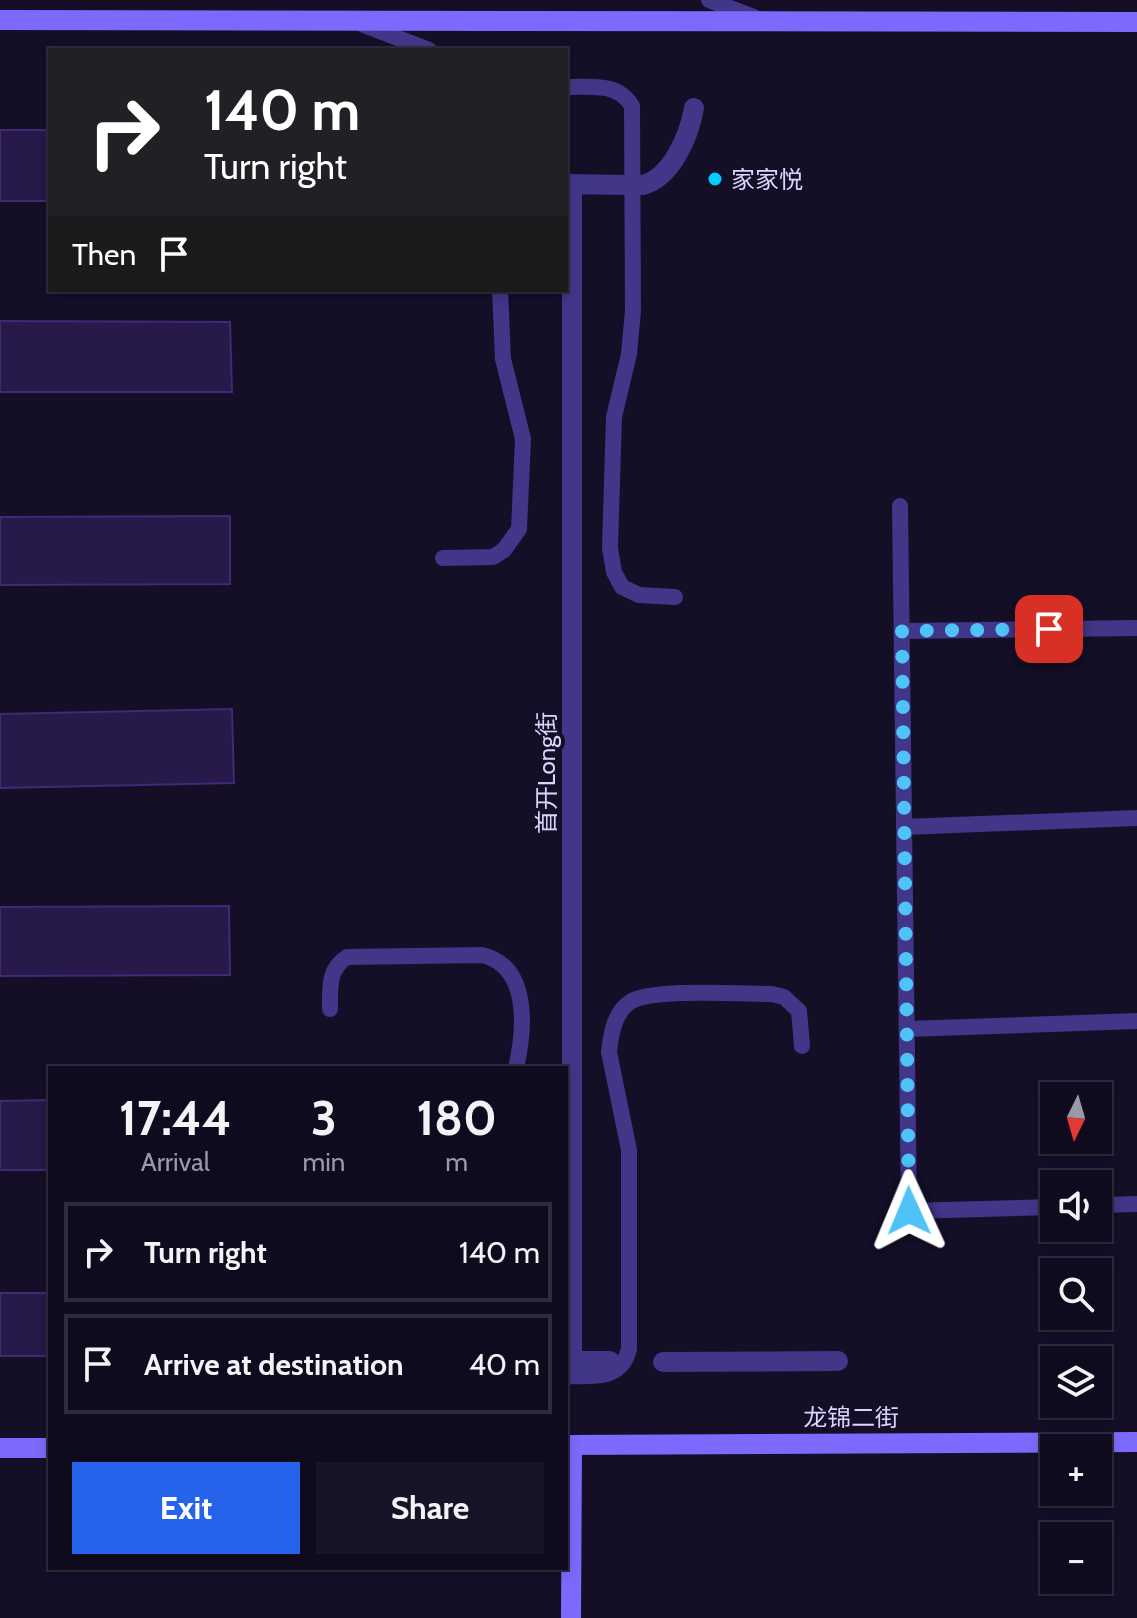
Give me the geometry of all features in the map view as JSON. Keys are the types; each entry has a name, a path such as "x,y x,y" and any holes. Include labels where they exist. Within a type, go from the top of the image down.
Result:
{"street":[{"path":"0,20 1137,22"},
{"name":"首开Long街","path":"568,1366 569,184 634,185 653,182 668,167 688,132 694,108"},
{"path":"568,1366 610,1361"},
{"path":"663,1362 684,1366 838,1361"},
{"name":"龙锦二街","path":"569,1445 1137,1442"},
{"path":"569,1445 571,1618"},
{"path":"0,1448 48,1448"}],"lane":[{"path":"709,0 754,17 804,22"},
{"path":"311,21 371,26 424,48"},
{"path":"568,87 613,90 626,96 632,106 633,311 629,354 614,417 610,548 614,572 622,587 639,595 675,597"},
{"path":"443,558 493,557 504,550 519,529 523,439 503,359 500,292"},
{"path":"900,506 909,1211 1040,1207"},
{"path":"902,631 1137,628"},
{"path":"904,827 1137,818"},
{"path":"330,1009 332,973 338,963 347,957 466,955 496,958 507,967 519,991 516,1066"},
{"path":"568,1366 609,1375 625,1361 629,1349 629,1150 609,1052 610,1036 619,1013 627,1004 652,995 772,994 784,997 799,1011 802,1046"},
{"path":"907,1029 1137,1021"},
{"path":"1112,1205 1137,1204"}],"building":[{"path":"0,130 48,130 48,201 0,201"},
{"path":"0,321 230,322 232,392 0,392"},
{"path":"230,516 230,584 0,585 0,517"},
{"path":"232,709 234,783 0,788 0,714"},
{"path":"229,906 230,975 0,976 0,907"},
{"path":"48,1100 48,1170 0,1170 0,1101"},
{"path":"0,1293 48,1293 48,1356 0,1356"}],"place":[{"name":"家家悦","path":"715,179"}],"route":[{"path":"909,1211 902,631 1049,629"}]}
